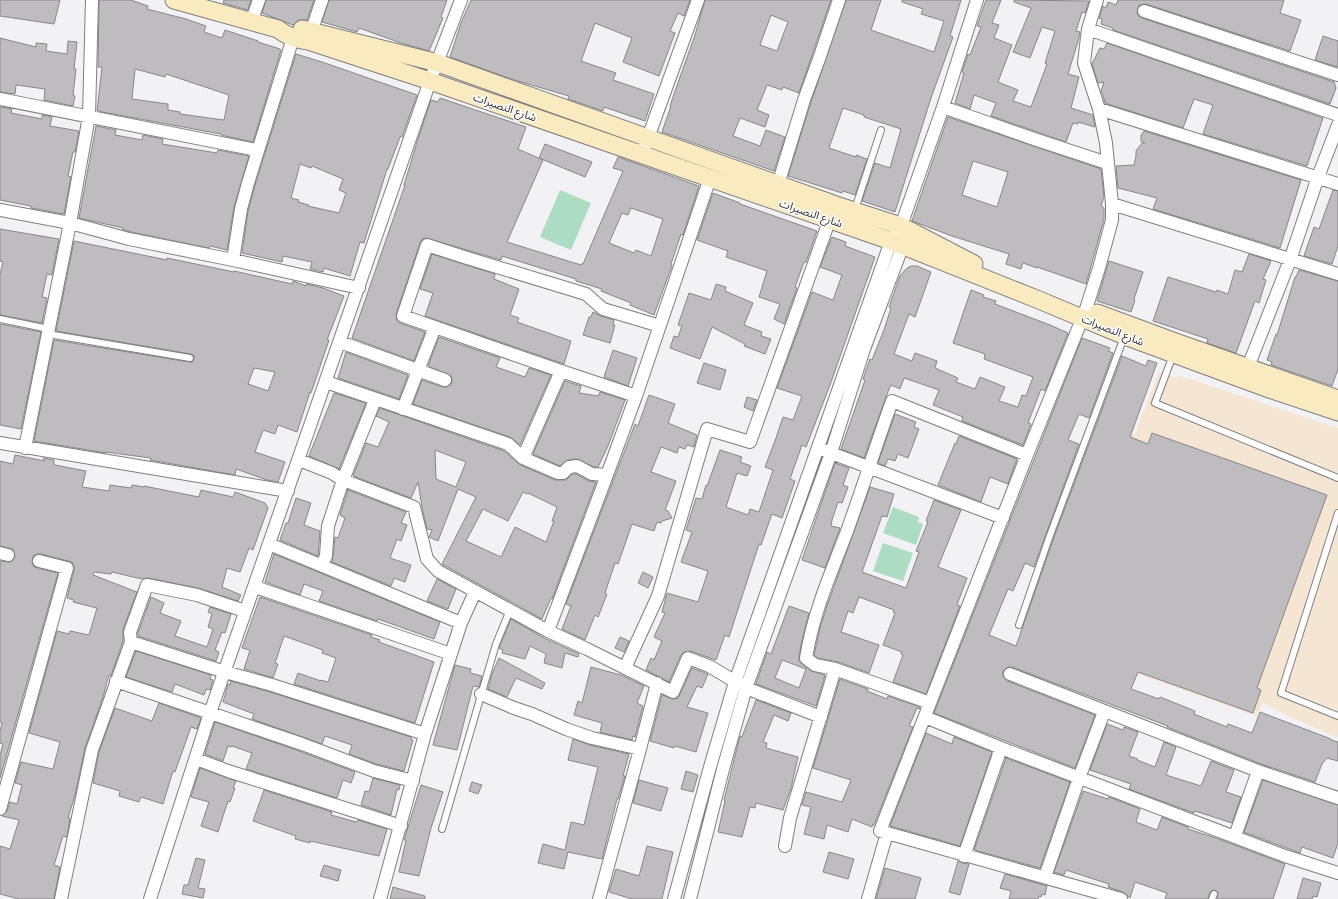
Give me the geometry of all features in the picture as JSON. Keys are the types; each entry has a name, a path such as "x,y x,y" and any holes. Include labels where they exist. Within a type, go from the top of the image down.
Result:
{"main road":[{"name":"شارع النصيرات","path":"174,0 278,29 285,35 304,37 438,63 779,184 832,212 897,243 1085,313"},
{"name":"شارع النصيرات","path":"304,37 773,200 832,212 854,211 901,226 973,264 1085,313 1176,348 1272,390 1338,412"},
{"name":"شارع النصيرات","path":"1176,348 1248,367 1338,399"}],"street":[{"path":"25,448 49,332 89,116 92,0"},
{"path":"251,22 259,0"},
{"path":"232,260 241,209 257,150 304,37 322,0"},
{"path":"150,899 210,713 430,81 461,0"},
{"path":"641,154 698,0"},
{"path":"773,200 804,100 839,0"},
{"path":"690,899 723,769 746,688 831,452 897,243 901,226 943,107 977,0"},
{"path":"1097,0 1088,29 1084,63 1099,109 1106,144 1112,204 1112,220 1085,313 1027,455 880,831 1120,899"},
{"path":"1144,11 1338,75"},
{"path":"1088,29 1338,115"},
{"path":"0,99 257,150"},
{"path":"943,107 1107,163"},
{"path":"1099,109 1338,184"},
{"path":"1248,367 1290,260 1318,177 1338,125"},
{"path":"548,631 636,396 710,178"},
{"path":"1112,204 1338,274"},
{"path":"0,210 70,223 129,239 358,288"},
{"path":"625,668 658,596 707,430 750,442 798,311 832,212"},
{"path":"674,899 735,682 818,448 897,243"},
{"path":"636,396 403,316 428,244 464,257 586,294 603,309 660,326"},
{"path":"403,409 435,327"},
{"path":"340,342 445,380"},
{"path":"523,458 561,371"},
{"path":"326,382 375,400 508,444 523,458 558,472 563,473 569,467 577,466 592,474 607,475"},
{"path":"322,565 326,556 328,526 343,480 375,400"},
{"path":"930,703 835,669 815,665 806,658 809,634 821,597 846,534 892,401 1027,455"},
{"path":"0,443 288,491"},
{"path":"818,448 1003,518"},
{"path":"299,460 332,473 343,480 414,507 427,559 438,571 455,582 548,631 673,692 688,658 709,666 746,688 821,717"},
{"path":"269,544 461,623"},
{"path":"0,810 67,568 39,562"},
{"path":"60,899 92,750 131,642 130,632 147,585 197,595 246,611"},
{"path":"255,587 451,654"},
{"path":"380,899 425,734 461,623 475,592"},
{"path":"131,642 425,734"},
{"path":"785,846 790,818 835,669"},
{"path":"1010,674 1258,771 1338,798"},
{"path":"116,681 302,744 374,772 413,781"},
{"path":"598,899 657,683"},
{"path":"481,694 566,729 606,742 640,749"},
{"path":"1045,877 1079,778 1104,712"},
{"path":"925,717 1001,748 1285,856 1338,873"},
{"path":"964,856 1001,748"},
{"path":"196,758 228,771 401,826"},
{"path":"1235,836 1258,771"},
{"path":"868,899 887,833"}],"lane":[{"path":"854,211 881,130"},
{"path":"0,319 49,332 190,358"},
{"path":"1019,625 1049,538 1127,330"},
{"path":"1176,348 1155,403 1338,478"},
{"path":"1338,513 1281,693 1338,716"},
{"path":"442,829 496,644 510,610"}],"shaded area":[{"path":"1159,371 1176,378 1181,376 1338,428 1338,738 1263,703 1256,716 1019,632 1095,422 1135,435"}],"green space":[{"path":"560,190 591,203 571,250 540,237"},
{"path":"893,507 919,517 918,522 923,524 916,545 883,533"},
{"path":"883,543 913,553 903,581 873,571"}],"building":[{"path":"0,0 60,0 54,24 0,16"},
{"path":"99,0 131,0 148,6 147,9 206,26 204,32 222,38 225,30 281,50 253,142 221,134 97,111 102,67 98,67","holes":["135,69 165,77 166,74 229,95 224,120 180,114 180,112 168,110 168,104 132,99"]},
{"path":"224,0 251,0 248,10 223,3"},
{"path":"266,0 314,0 307,20 299,20 293,25 262,13"},
{"path":"329,0 447,0 441,17 443,18 429,51 359,28 357,32 322,22"},
{"path":"471,0 690,0 684,16 678,13 670,31 675,33 659,76 623,62 632,38 595,23 581,61 616,73 613,80 654,94 645,121 604,107 603,111 568,99 569,96 511,79 450,57 461,23"},
{"path":"705,0 831,0 799,93 783,87 782,90 767,85 757,110 769,115 765,127 740,118 733,136 760,146 766,130 785,137 774,171 662,132 695,35","holes":["771,15 788,22 777,51 760,45"]},
{"path":"846,0 881,0 871,30 934,52 944,21 921,14 923,9 902,2 902,0 961,0 950,36 953,37 931,98 895,212 862,201 875,163 890,168 901,129 864,117 864,115 843,108 829,148 867,159 855,195 843,191 842,193 788,176 811,102"},
{"path":"986,0 1001,0 992,23 999,25 994,38 1012,45 998,82 1018,90 1013,101 1031,107 1047,64 1045,63 1055,31 1042,27 1030,58 1013,52 1031,8 1014,2 1014,0 1089,1 1085,13 1082,12 1076,31 1080,32 1079,38 1068,74 1079,77 1071,108 1093,115 1095,127 1078,122 1078,124 1073,123 1066,142 991,116 996,103 974,95 970,109 955,103 968,54 970,55 981,27 977,26"},
{"path":"1118,0 1284,0 1280,13 1301,20 1290,51 1146,4 1139,5 1137,12 1138,16 1142,18 1334,82 1336,88 1330,104 1113,30 1113,28 1101,24 1102,19 1099,18 1103,6 1106,8 1108,2 1116,5"},
{"path":"1323,36 1338,41 1338,67 1315,60"},
{"path":"0,38 36,47 36,43 47,44 46,51 67,54 68,41 77,42 73,95 75,96 73,106 44,100 45,89 16,85 15,94 0,92"},
{"path":"1107,43 1323,118 1307,166 1203,134 1213,105 1194,99 1183,128 1105,103 1101,91 1104,82 1098,83 1092,64 1100,48 1104,49"},
{"path":"296,54 417,95 402,137 400,137 387,169 364,243 360,242 350,276 324,268 323,272 310,269 312,262 283,256 282,262 242,253 248,211","holes":["300,164 311,168 312,166 343,179 339,190 346,193 339,213 308,206 309,205 298,202 299,200 291,198"]},
{"path":"440,98 526,127 518,149 543,160 507,242 581,265 583,264 623,171 613,168 618,157 699,186 654,315 630,305 631,303 601,291 602,289 576,281 576,279 502,256 501,260 426,238 422,239 420,243 396,314 397,321 400,323 425,332 414,361 352,338 405,185 431,100 438,102","holes":["631,208 663,219 651,256 636,250 634,253 609,243 622,213 628,215"]},
{"path":"0,107 12,109 11,113 42,119 42,115 52,117 50,126 79,131 68,176 71,177 64,214 0,200"},
{"path":"948,117 1101,169 1104,197 1101,206 1104,208 1104,219 1086,284 1023,263 1021,269 1006,264 1009,254 952,236 912,221","holes":["973,161 1008,172 997,207 962,195"]},
{"path":"96,126 116,130 115,135 142,140 143,135 163,139 162,144 217,153 218,150 249,156 234,207 227,250 210,246 209,248 131,232 122,229 123,228 79,218"},
{"path":"1144,131 1301,180 1280,248 1153,209 1157,198 1118,188 1116,166 1134,165 1136,151 1142,143 1145,143 1141,141 1141,135"},
{"path":"545,144 592,162 585,177 539,158"},
{"path":"1333,190 1338,191 1338,246 1332,264 1304,256 1314,227 1319,229"},
{"path":"713,193 817,231 795,287 797,288 784,324 774,319 780,304 759,297 767,271 726,257 728,251 697,240"},
{"path":"0,229 59,239 52,275 47,274 42,297 47,298 42,323 0,315 0,274 3,262 0,261"},
{"path":"832,237 846,242 845,246 875,257 830,385 806,447 802,445 790,479 795,481 782,518 772,514 761,545 759,544 729,637 725,635 716,660 691,651 684,652 681,655 669,682 646,670 651,658 654,660 662,641 654,637 665,613 662,612 667,593 698,602 708,571 681,562 692,532 686,530 696,498 702,499 720,450 742,457 740,462 751,466 747,476 737,473 726,507 748,515 750,509 759,512 773,470 765,467 783,417 793,420 802,396 777,388 812,292 833,300 842,275 820,267"},
{"path":"74,241 167,260 167,258 234,271 292,284 293,281 306,286 306,284 323,288 344,296 327,340 329,340 297,432 278,425 275,434 263,430 255,452 285,462 278,482 267,480 236,469 235,475 150,460 151,458 106,453 34,441 54,340 189,362 192,362 194,359 194,356 191,354 56,331","holes":["254,368 275,372 268,391 248,384"]},
{"path":"432,254 495,274 494,279 519,289 510,315 519,318 517,322 571,341 564,364 425,316 433,293 420,289"},
{"path":"1249,254 1271,261 1263,279 1266,280 1259,303 1255,301 1236,353 1207,343 1208,339 1153,321 1168,277 1216,292 1217,290 1228,294 1235,270 1242,272"},
{"path":"1109,261 1143,272 1131,312 1097,301"},
{"path":"917,266 931,272 915,317 909,314 894,354 912,361 915,353 937,361 935,368 958,378 956,382 975,389 980,377 1005,387 999,401 1018,407 1022,395 1026,396 1033,377 984,359 985,354 953,343 971,290 984,295 983,297 996,301 995,304 1068,333 1045,391 1041,389 1028,423 1031,424 1023,445 962,421 963,417 933,405 939,390 904,378 900,389 891,385 889,389 864,458 841,449 865,380 863,379 870,359 872,360 884,330 891,308 889,307 900,276 907,268"},
{"path":"1299,270 1338,281 1338,369 1332,386 1271,365 1272,362 1267,360 1276,334 1277,335 1295,277"},
{"path":"716,284 726,287 725,291 753,303 744,325 762,332 761,336 771,339 765,354 744,346 745,344 712,327 700,359 670,348 674,336 678,337 682,326 678,325 689,293 711,300"},
{"path":"593,312 614,320 613,325 615,325 610,343 583,335 589,317 591,317"},
{"path":"0,324 41,332 21,429 0,425"},
{"path":"439,337 500,358 496,367 525,377 529,368 551,375 520,445 510,437 413,404 422,380 443,387 447,387 452,383 452,378 450,375 428,366"},
{"path":"1082,338 1110,348 1108,351 1113,353 1089,418 1079,414 1068,440 1079,444 1034,567 1025,563 1013,591 1008,589 989,635 1016,646 1053,540 1122,356 1146,366 1148,360 1157,363 1130,437 1148,444 1152,433 1327,495 1257,688 1261,690 1253,713 1138,672 1131,689 1159,699 1160,697 1195,711 1194,714 1227,727 1228,724 1252,733 1260,712 1338,742 1338,761 1327,758 1322,764 1315,782 1261,764 1167,727 1168,726 1012,667 1008,667 1003,671 1003,676 1007,681 1095,715 1075,768 934,713"},
{"path":"613,350 637,358 628,386 604,377"},
{"path":"346,352 408,375 399,399 338,378"},
{"path":"704,363 726,370 720,390 697,383"},
{"path":"565,381 581,386 579,393 598,396 600,392 625,400 608,446 598,467 594,467 577,459 568,460 560,466 533,454"},
{"path":"334,393 366,403 339,469 309,456"},
{"path":"649,395 675,404 668,423 697,435 694,447 687,445 685,449 679,447 677,453 661,447 651,472 676,481 665,510 668,511 672,518 662,521 661,523 657,522 654,531 632,524 618,564 615,563 605,593 607,594 598,617 595,615 585,640 562,629 571,606 566,604 635,424 638,426"},
{"path":"747,397 757,400 753,411 744,407"},
{"path":"380,408 504,451 520,465 555,480 566,480 572,474 576,474 589,481 596,482 552,599 551,598 542,619 442,564 476,497 458,489 438,541 429,537 432,530 427,529 418,482 411,498 353,476 366,443 378,447 389,422 376,416","holes":["435,450 466,462 456,487 436,479","523,492 557,507 552,521 554,521 546,542 515,527 501,557 466,541 483,509 508,521"]},
{"path":"895,414 916,422 914,427 919,429 908,458 898,454 895,461 888,459 885,466 878,463"},
{"path":"959,436 1017,459 1008,484 990,477 981,502 938,485"},
{"path":"15,455 45,461 43,458 54,460 55,465 86,471 82,487 109,491 110,485 131,488 132,485 144,486 199,497 201,490 233,497 235,492 265,503 268,508 253,550 249,548 240,572 227,568 222,587 241,595 238,601 198,588 148,578 143,579 112,572 111,574 94,572 93,575 137,592 123,629 123,641 111,676 109,675 85,748 75,795 68,818 70,818 67,836 63,836 54,865 60,867 54,899 19,899 0,894 0,846 10,849 19,820 2,816 7,811 10,802 17,804 22,785 15,783 21,762 53,769 60,742 29,733 57,631 69,634 70,631 89,635 97,608 73,602 74,600 67,598 74,570 72,562 41,554 33,556 32,563 34,567 58,573 0,778 0,755 3,744 0,743 2,723 0,722 0,561 10,562 15,556 13,549 0,546 0,461 13,464"},
{"path":"835,463 849,468 843,485 848,487 842,503 838,502 832,520 831,526 840,528 825,568 802,560"},
{"path":"870,487 894,494 887,517 882,516 862,572 906,588 919,552 916,551 928,522 926,521 934,500 961,510 938,567 967,578 957,605 960,606 926,694 893,682 903,655 901,654 902,652 883,645 895,613 893,612 894,610 859,597 853,613 848,611 841,632 879,645 869,673 838,662 818,658 814,655 827,606"},
{"path":"348,490 406,512 401,523 407,525 401,541 397,539 390,558 411,565 405,582 394,578 391,586 332,562 335,537 338,538 345,518 340,515"},
{"path":"296,498 311,503 304,525 320,531 318,556 280,540 286,523 288,523"},
{"path":"274,554 440,622 434,639 378,619 377,621 319,601 323,591 304,584 300,595 265,582"},
{"path":"643,572 653,577 648,588 638,583"},
{"path":"437,579 456,589 448,609 427,601"},
{"path":"151,597 164,603 160,613 181,621 175,636 207,647 213,629 208,627 212,614 208,612 210,607 231,614 225,633 222,632 215,650 219,652 216,661 138,636"},
{"path":"260,597 372,635 371,637 380,640 379,642 434,662 415,723 294,684 298,673 328,682 336,658 322,653 323,650 284,636 275,663 278,664 273,678 244,669 250,650 242,648"},
{"path":"789,606 809,613 802,640 799,661 811,671 825,675 816,706 756,684 767,652 771,654","holes":["782,660 806,669 799,688 775,678"]},
{"path":"511,619 544,638 579,654 578,657 565,653 562,668 544,663 546,654 530,646 525,659 502,653 503,650 499,648"},
{"path":"620,637 629,641 624,652 615,648"},
{"path":"136,651 211,675 210,679 213,680 210,690 206,689 204,695 175,684 172,692 126,677"},
{"path":"499,658 545,683 542,689 516,678 507,697 488,689 492,674"},
{"path":"455,665 471,669 470,673 482,676 479,687 473,686 457,750 433,745"},
{"path":"591,667 621,675 644,686 637,703 643,706 635,737 633,736 632,740 600,732 602,723 574,715 578,701 582,703"},
{"path":"692,668 708,674 702,688 697,686 687,707 708,713 696,752 675,746 674,748 650,741 662,695 673,699 678,698"},
{"path":"840,679 868,689 867,691 887,699 888,696 920,707 920,709 917,708 909,726 913,727 874,825 873,824 872,827 852,819 848,832 827,825 824,839 804,834 811,807 802,805 806,792 842,802 851,780 813,768"},
{"path":"231,681 411,737 413,740 404,771 376,764 349,754 352,745 325,736 322,744 252,719 254,714 223,702 228,684 230,685"},
{"path":"756,700 791,713 788,721 774,715 763,742 767,743 766,748 798,757 791,788 783,810 756,803 755,808 750,807 742,837 718,832 724,800 740,736 742,737"},
{"path":"159,703 201,718 197,729 191,727 175,772 173,771 163,804 141,797 139,802 119,796 120,791 93,783 99,752 115,708 152,721"},
{"path":"215,722 355,772 351,783 343,780 337,798 246,769 252,753 232,746 228,746 223,761 205,754"},
{"path":"1107,724 1123,730 1124,727 1138,732 1129,756 1155,767 1164,742 1176,747 1166,775 1201,786 1211,761 1234,770 1226,792 1241,797 1232,823 1195,811 1194,813 1129,789 1131,784 1090,770"},
{"path":"926,733 952,744 954,737 992,752 960,846 890,826"},
{"path":"573,739 590,745 629,754 623,776 625,776 617,799 602,859 568,852 564,869 538,863 543,844 565,850 571,822 584,825 598,767 568,760"},
{"path":"1006,758 1070,782 1040,868 974,850"},
{"path":"200,768 236,781 233,788 235,788 230,802 228,801 218,832 201,826 209,802 191,797"},
{"path":"686,771 698,775 693,792 681,789"},
{"path":"373,778 400,785 399,790 397,789 391,815 361,805 365,791 369,792"},
{"path":"639,780 668,788 661,811 633,803"},
{"path":"1263,780 1338,805 1338,843 1333,858 1302,847 1300,853 1244,832"},
{"path":"472,782 482,785 478,794 469,791"},
{"path":"421,785 443,792 431,828 419,876 399,872 406,840 404,840"},
{"path":"264,790 332,812 331,815 356,822 358,820 387,829 379,856 295,839 296,836 253,821"},
{"path":"1083,791 1108,799 1109,797 1140,809 1136,822 1157,830 1162,817 1188,827 1188,829 1285,864 1273,899 1217,899 1218,893 1214,890 1210,892 1208,899 1165,899 1167,893 1135,882 1130,898 1123,892 1108,887 1109,884 1066,870 1064,875 1054,872"},
{"path":"647,846 673,852 662,899 632,899 609,892 616,869 639,876"},
{"path":"829,852 854,859 848,879 823,872"},
{"path":"196,858 205,860 198,888 205,889 203,898 182,894 184,885 188,885"},
{"path":"958,861 969,864 960,895 949,892"},
{"path":"324,865 341,870 338,881 320,876"},
{"path":"885,868 921,878 915,899 876,899"},
{"path":"1005,874 1047,886 1045,895 1042,894 1038,899 1009,899 1011,891 1000,888"},
{"path":"1303,878 1321,883 1317,897 1313,896 1312,899 1297,899"},
{"path":"393,887 425,896 425,899 390,899"}]}
